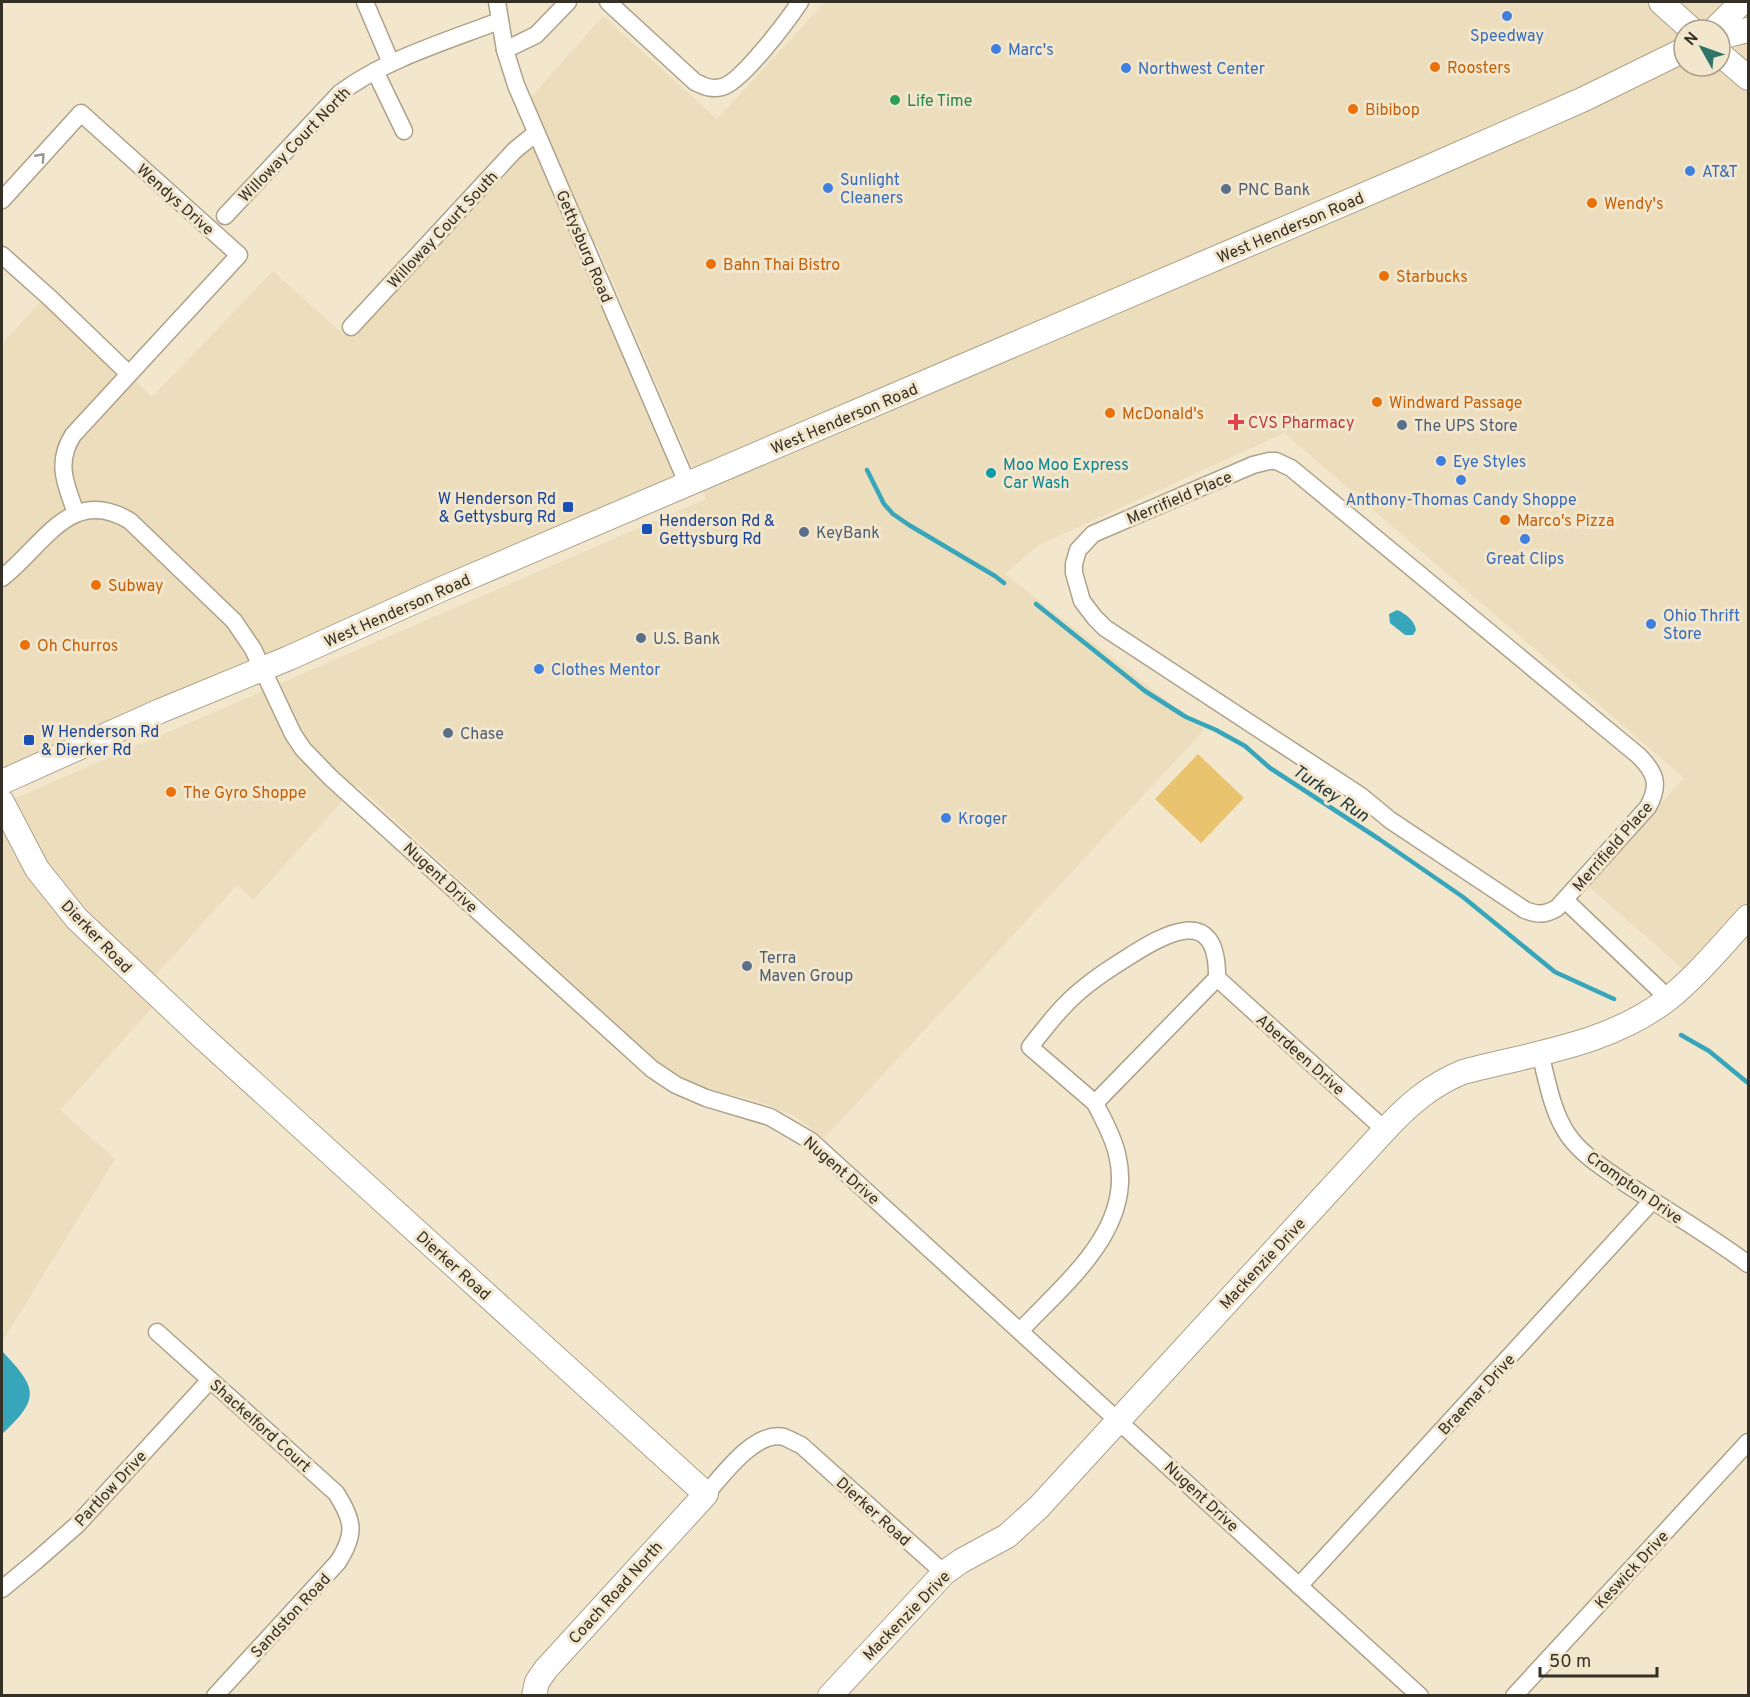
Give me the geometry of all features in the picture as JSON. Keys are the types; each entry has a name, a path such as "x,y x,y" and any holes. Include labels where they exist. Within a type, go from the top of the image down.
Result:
{"street":[{"path":"364,2 391,63"},
{"name":"Gettysburg Road","path":"497,2 505,50 516,85 688,485"},
{"path":"505,50 536,35 568,2"},
{"path":"608,2 695,82 708,88 723,87 735,80 784,26 800,2"},
{"path":"1661,2 1679,18"},
{"path":"1726,18 1742,2"},
{"name":"Willoway Court North","path":"225,216 340,93 357,80 391,63 499,21"},
{"path":"1732,34 1749,30"},
{"name":"West Henderson Road","path":"2,782 444,588 1420,171 1584,99 1672,56"},
{"path":"1732,64 1749,78"},
{"path":"375,71 404,131"},
{"name":"Wendys Drive","path":"2,200 81,113 239,255 73,435 66,446 63,470 76,513"},
{"name":"Willoway Court South","path":"351,327 515,150 536,133"},
{"path":"2,255 51,298 129,374"},
{"name":"Merrifield Place","path":"1276,461 1291,468 1639,756 1652,770 1656,789 1648,807 1565,900 1548,913 1537,914 1525,910 1390,820 1361,796 1117,637 1095,618 1079,594 1074,564 1082,545 1099,530 1253,465 1276,461"},
{"path":"2,578 59,524 76,513 97,508 118,514 130,521 234,621 247,638 262,669"},
{"name":"Nugent Drive","path":"262,669 293,734 303,749 330,777 652,1069 676,1085 706,1098 770,1117 811,1141 1420,1695"},
{"name":"Dierker Road","path":"2,802 37,869 76,919 706,1494 754,1444 762,1438 782,1437 801,1445 944,1573"},
{"name":"Merrifield Place","path":"1565,900 1668,998"},
{"name":"Mackenzie Drive","path":"830,1695 944,1573 1007,1536 1024,1521 1418,1097 1448,1078 1488,1065 1575,1045 1620,1029 1668,998 1692,977 1749,917"},
{"path":"1020,1331 1088,1258 1105,1235 1117,1208 1120,1186 1117,1152 1095,1103 1030,1047 1066,1004 1094,979 1152,941 1185,929 1202,933 1208,939 1216,955 1217,978 1095,1103"},
{"name":"Aberdeen Drive","path":"1217,978 1385,1130"},
{"name":"Crompton Drive","path":"1540,1053 1553,1102 1569,1136 1599,1165 1749,1264"},
{"name":"Braemar Drive","path":"1299,1586 1652,1201"},
{"name":"Shackelford Court","path":"157,1332 336,1493 346,1509 351,1527"},
{"name":"Partlow Drive","path":"2,1589 78,1524 210,1380"},
{"name":"Keswick Drive","path":"1514,1695 1749,1442"},
{"name":"Coach Road North","path":"534,1695 537,1682 546,1669 706,1494"},
{"name":"Sandston Road","path":"215,1695 338,1563 349,1546 351,1527"}],"shaded area":[{"path":"825,2 1748,2 1748,917 1692,977 1587,885 1684,778 1284,433 1039,545 1005,574 1204,730 824,1138 793,1115 752,1099 699,1086 674,1073 656,1060 357,785 253,900 237,885 147,985 161,998 60,1110 115,1159 2,1342 2,804 706,499 597,245 588,254 688,485 2,782 2,344 41,301 129,374 152,397 273,271 345,336 535,133 524,105 603,16 717,119"},
{"path":"1198,754 1244,798 1201,843 1155,799"}],"water":[{"path":"1397,610 1406,615 1414,624 1416,630 1413,635 1405,635 1390,623 1389,614"},
{"path":"2,1351 28,1384 30,1393 23,1411 2,1434"}],"waterway":[{"name":"Turkey Run","path":"867,470 884,504 893,514 1004,583"},
{"name":"Turkey Run","path":"1036,604 1145,691 1186,717 1245,746 1270,768 1463,897 1555,972 1614,999"},
{"name":"Turkey Run","path":"1681,1035 1709,1051 1748,1083"}],"place":[{"name":"Speedway","path":"1507,16"},
{"name":"Marc's","path":"996,49"},
{"name":"Roosters","path":"1435,67"},
{"name":"Northwest Center","path":"1126,68"},
{"name":"Life Time","path":"895,100"},
{"name":"Bibibop","path":"1353,109"},
{"name":"AT&T","path":"1690,171"},
{"name":"Sunlight Cleaners","path":"828,188"},
{"name":"PNC Bank","path":"1226,189"},
{"name":"Wendy's","path":"1592,203"},
{"name":"Bahn Thai Bistro","path":"711,264"},
{"name":"Starbucks","path":"1384,276"},
{"name":"Windward Passage","path":"1377,402"},
{"name":"McDonald's","path":"1110,413"},
{"name":"CVS Pharmacy","path":"1236,422"},
{"name":"The UPS Store","path":"1402,425"},
{"name":"Eye Styles","path":"1441,461"},
{"name":"Moo Moo Express Car Wash","path":"991,473"},
{"name":"Anthony-Thomas Candy Shoppe","path":"1461,480"},
{"name":"W Henderson Rd & Gettysburg Rd","path":"568,507"},
{"name":"Marco's Pizza","path":"1505,520"},
{"name":"Henderson Rd & Gettysburg Rd","path":"647,529"},
{"name":"KeyBank","path":"804,532"},
{"name":"Great Clips","path":"1525,539"},
{"name":"Subway","path":"96,585"},
{"name":"Ohio Thrift Store","path":"1651,624"},
{"name":"U.S. Bank","path":"641,638"},
{"name":"Oh Churros","path":"25,645"},
{"name":"Clothes Mentor","path":"539,669"},
{"name":"Chase","path":"448,733"},
{"name":"W Henderson Rd & Dierker Rd","path":"29,740"},
{"name":"The Gyro Shoppe","path":"171,792"},
{"name":"Kroger","path":"946,818"},
{"name":"Terra Maven Group","path":"747,966"}]}
